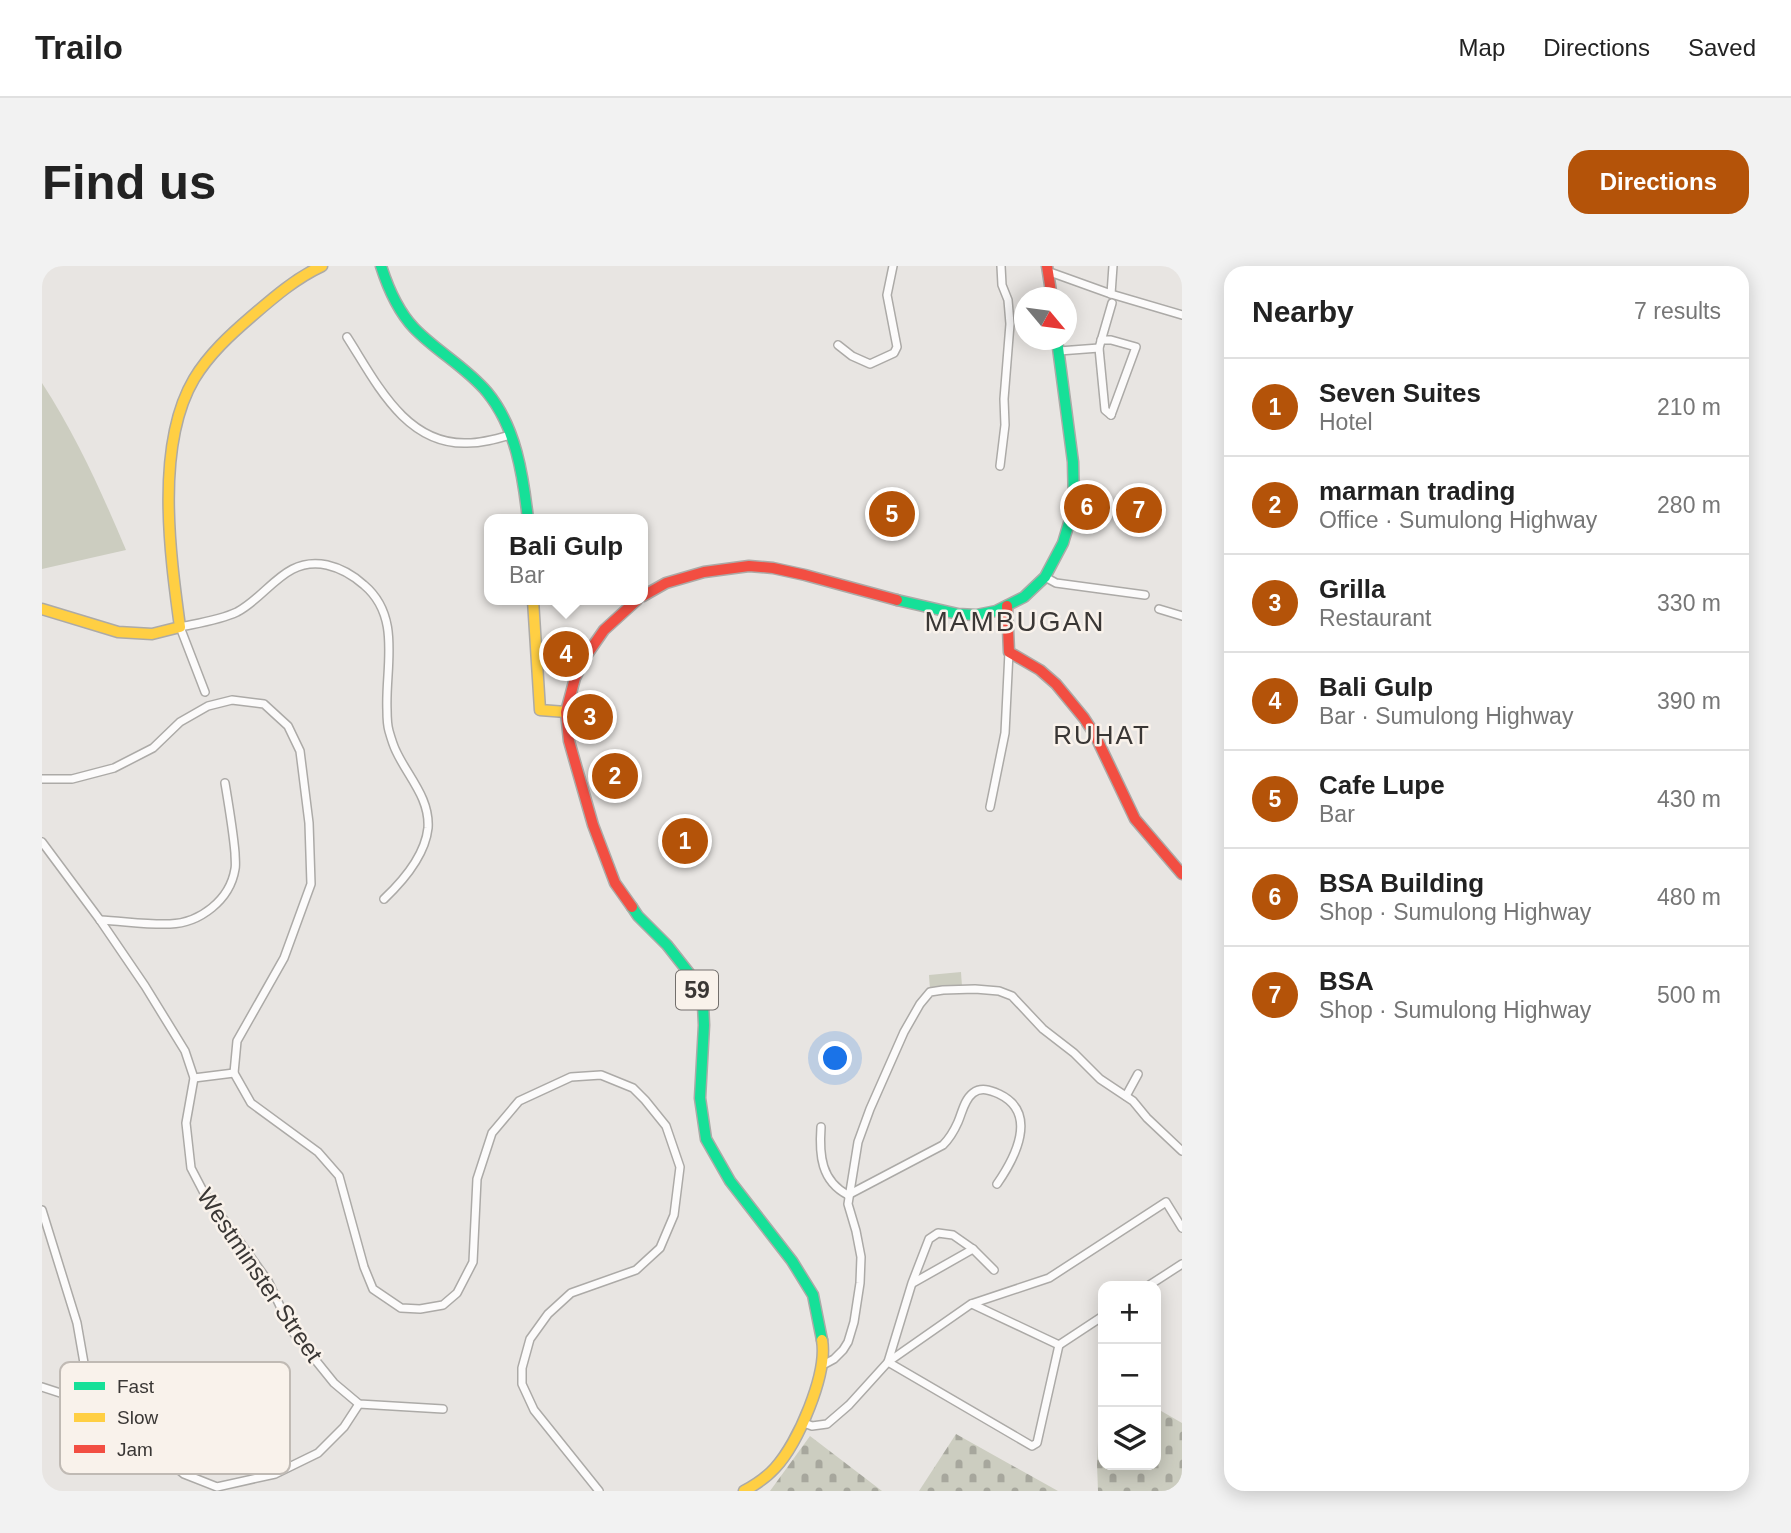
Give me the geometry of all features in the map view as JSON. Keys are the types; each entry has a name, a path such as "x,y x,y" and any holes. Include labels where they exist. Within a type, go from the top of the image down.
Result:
{"main road":[{"path":"42,609 118,632 152,634 180,627 172,570 170,476 178,422 190,386 203,366 237,328 298,278 322,266"},
{"path":"381,266 401,313 414,328 466,370 489,393 504,419 518,456 525,483 528,514"},
{"path":"1047,268 1050,287"},
{"path":"648,593 666,583 704,572 749,566 805,575 958,614 976,615 996,611 1024,597 1045,577 1063,543 1074,506 1073,462 1059,351"},
{"path":"533,605 540,710 566,712"},
{"name":"59","path":"632,605 604,630 575,678 566,712 569,741 593,825 615,883 638,916 667,945 689,973 703,1004 700,1098 706,1139 730,1181 792,1261 813,1295 823,1345 821,1366 804,1423 776,1467 744,1491"},
{"path":"1007,606 1009,652 1040,670 1056,684 1084,718 1095,735 1135,819 1182,874"}],"street":[{"path":"838,345 852,356 870,364 894,353 897,347 887,295 892,266"},
{"path":"999,466 1010,324 1001,266"},
{"path":"1111,294 1113,266"},
{"path":"1047,268 1111,294 1182,315"},
{"path":"1059,351 1100,344 1111,340 1136,347 1111,415 1105,410 1100,344 1112,303"},
{"path":"347,337 397,411 426,435 440,441 467,443 510,436"},
{"path":"205,692 180,627 237,612 288,571 300,565 314,563 331,566 361,582 374,594 385,614 390,637 386,697 388,727 395,750 421,794 428,817 424,845 398,886 384,899"},
{"path":"1045,577 1056,583 1145,595"},
{"path":"1159,609 1182,616"},
{"path":"990,807 1005,733 1009,652"},
{"path":"42,779 72,779 114,768 153,748 180,722 208,706 232,700 264,704 288,726 300,751 309,823 311,884 284,958 237,1041 234,1073 251,1102 318,1152 339,1176 364,1267 373,1289 401,1308 421,1309 443,1305 457,1293 473,1262 477,1179 492,1133 519,1101 571,1077 601,1075 633,1088 666,1126 680,1167 674,1215 660,1248 636,1270 571,1293 548,1314 530,1339 522,1368 522,1384 534,1410 599,1491"},
{"path":"100,920 172,925 204,914 216,906 236,869 225,783"},
{"path":"44,848 100,920 145,986 185,1051 194,1077 234,1073"},
{"path":"821,1366 843,1350 854,1322 861,1256 849,1213 848,1195 858,1142 904,1032 924,997 934,991 975,989 1004,992 1100,1079 1126,1096 1182,1151"},
{"path":"1126,1096 1138,1074"},
{"name":"Westminster Street","path":"194,1077 187,1123 191,1168 203,1191 268,1281 292,1331 334,1383 359,1405"},
{"path":"848,1195 943,1146 954,1132 969,1097 974,1091 981,1089 1009,1100 1016,1107 1020,1118 1016,1151 997,1184"},
{"path":"821,1127 820,1155 824,1171 836,1188 848,1195"},
{"path":"804,1423 812,1426 827,1424 849,1405 888,1362 971,1304 1049,1278 1166,1202 1182,1228"},
{"path":"42,1210 77,1323 84,1362"},
{"path":"888,1362 912,1283 929,1239 939,1233 953,1235 973,1249 994,1270"},
{"path":"912,1283 973,1249"},
{"path":"1156,1281 1182,1264"},
{"path":"971,1304 1059,1345"},
{"path":"888,1362 1032,1446 1037,1443 1059,1345 1098,1319"},
{"path":"42,1387 60,1393"},
{"path":"290,1467 318,1453 344,1427 359,1405 443,1409"},
{"path":"184,1474 218,1487 275,1474"}],"green space":[{"path":"42,383 88,465 126,550 42,569"},
{"path":"961,972 962,987 930,990 929,975"},
{"path":"1161,1411 1182,1423 1182,1491 1098,1491 1097,1465 1098,1442 1098,1470 1161,1470"},
{"path":"956,1434 1058,1491 919,1491"},
{"path":"810,1436 882,1491 770,1491"}],"traffic: fast":[{"path":"381,266 394,298 408,321 479,383 497,406 516,452 527,514"},
{"path":"897,600 958,614 976,615 996,611 1024,597 1045,577 1063,543 1074,506 1073,462 1058,350"},
{"path":"632,907 689,973 703,1004 700,1098 706,1139 730,1181 792,1261 813,1295 822,1340"}],"traffic: slow":[{"path":"42,609 118,632 152,634 180,627 172,567 169,500 174,435 182,406 194,379 228,337 286,288 322,266"},
{"path":"533,605 540,710 566,712"},
{"path":"744,1491 775,1468 802,1425 816,1389 823,1354 822,1340"}],"traffic: jam":[{"path":"1047,266 1050,287"},
{"path":"648,593 666,583 704,572 749,566 805,575 897,600"},
{"path":"632,605 604,630 586,656 575,678 566,712 569,741 593,825 615,883 632,907"},
{"path":"1007,606 1009,652 1040,670 1056,684 1084,718 1095,735 1135,819 1182,874"}],"place":[{"name":"BSA Building","path":"1087,507"},
{"name":"BSA","path":"1139,510"},
{"name":"Cafe Lupe","path":"892,514"},
{"name":"Bali Gulp","path":"566,654"},
{"name":"Grilla","path":"590,717"},
{"name":"marman trading","path":"615,776"},
{"name":"Seven Suites","path":"685,841"}],"district":[{"name":"MAMBUGAN","path":"1015,621"},
{"name":"RUHAT","path":"1102,735"}]}
